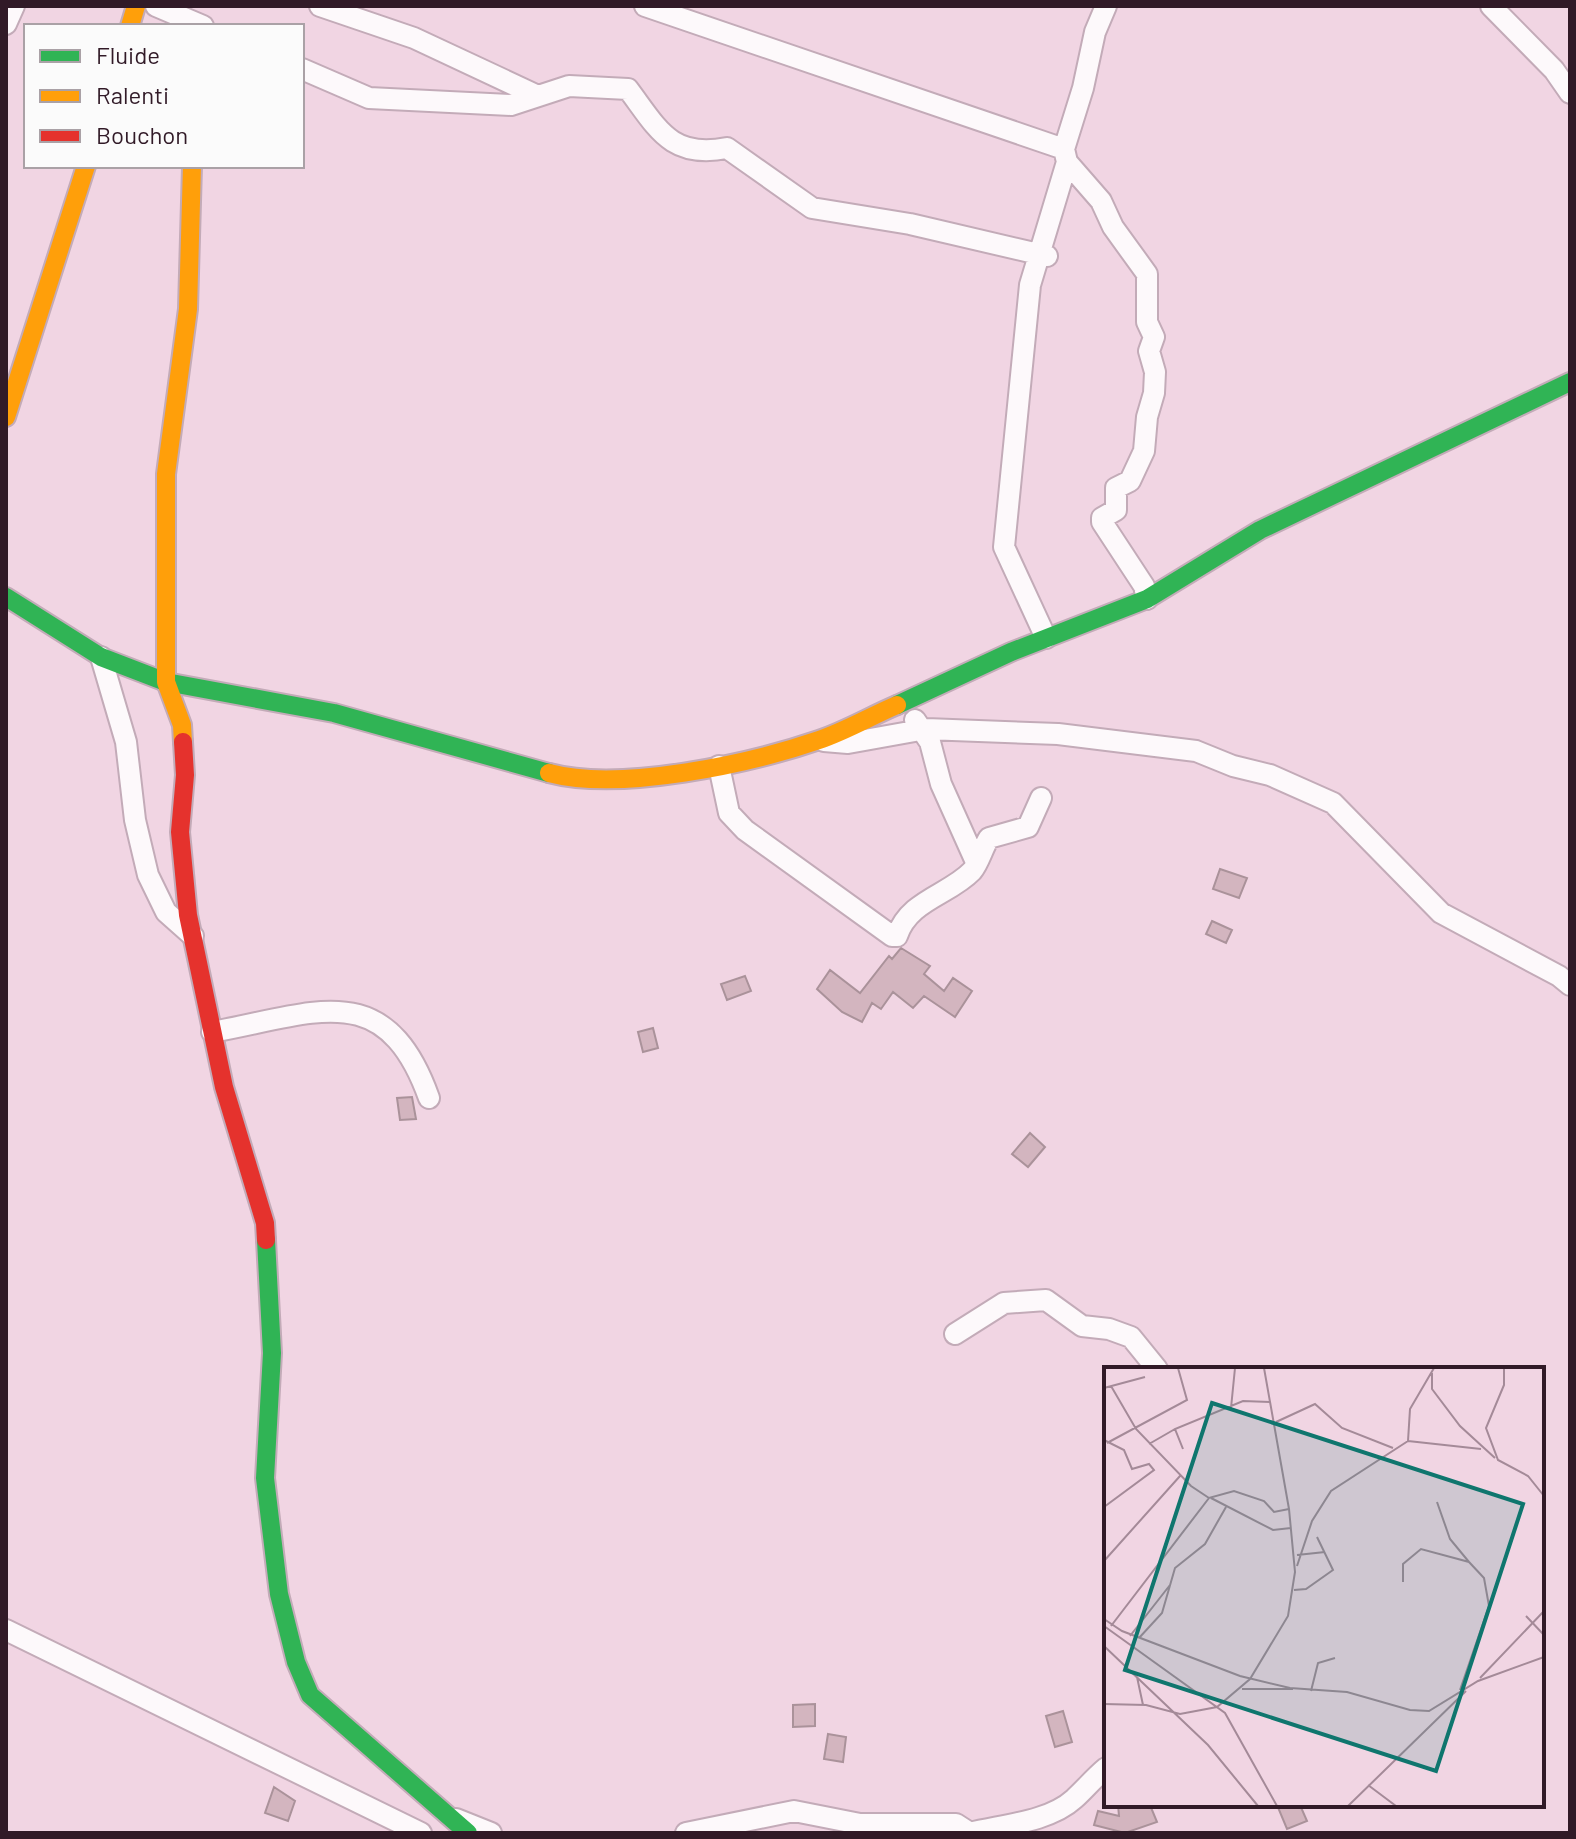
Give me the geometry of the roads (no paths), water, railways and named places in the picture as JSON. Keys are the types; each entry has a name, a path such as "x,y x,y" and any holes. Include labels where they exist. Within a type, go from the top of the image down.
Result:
{"street":[{"path":"6,24 14,6"},
{"path":"156,6 199,20"},
{"path":"320,6 414,38 538,96"},
{"path":"645,6 1066,156 1091,187 1113,227 1147,274 1147,322 1154,337 1149,351 1155,372 1144,451 1130,481 1116,488 1116,510 1102,518 1144,586 1147,599"},
{"path":"1046,638 1004,547 1030,285 1043,255 1095,32 1106,6"},
{"path":"1491,6 1546,61 1570,93"},
{"path":"304,70 369,98 511,105 569,86 628,89 666,140 704,153 727,148 812,208 910,224 1043,255"},
{"path":"6,417 85,168"},
{"path":"192,168 188,309 166,474 166,682 182,725 185,775 180,832 193,936 224,1087 265,1223 272,1353 265,1478 279,1594 296,1662 310,1695 468,1833"},
{"path":"6,597 101,657 166,682 334,713 569,778 609,780 719,766 820,740 1046,638 1147,599 1260,530 1570,382"},
{"path":"101,657 126,742 135,820 148,875 166,912 193,936"},
{"path":"910,699 912,715 930,742 941,784 976,862"},
{"path":"820,740 848,743 920,729 1121,740 1196,751 1233,766 1270,775 1333,803 1441,913 1559,976 1570,985"},
{"path":"719,766 729,813 745,830 892,936 897,936 912,912 967,875 989,838 1028,827 1041,798"},
{"path":"212,1032 342,1009 374,1018 416,1062 429,1098"},
{"path":"955,1334 1004,1303 1046,1300 1082,1326 1109,1329 1131,1337 1155,1367"},
{"path":"6,1630 421,1833"},
{"path":"686,1833 794,1811 860,1824 956,1824 970,1833 1051,1812 1073,1801 1104,1770"},
{"path":"452,1817 491,1833"}]}
